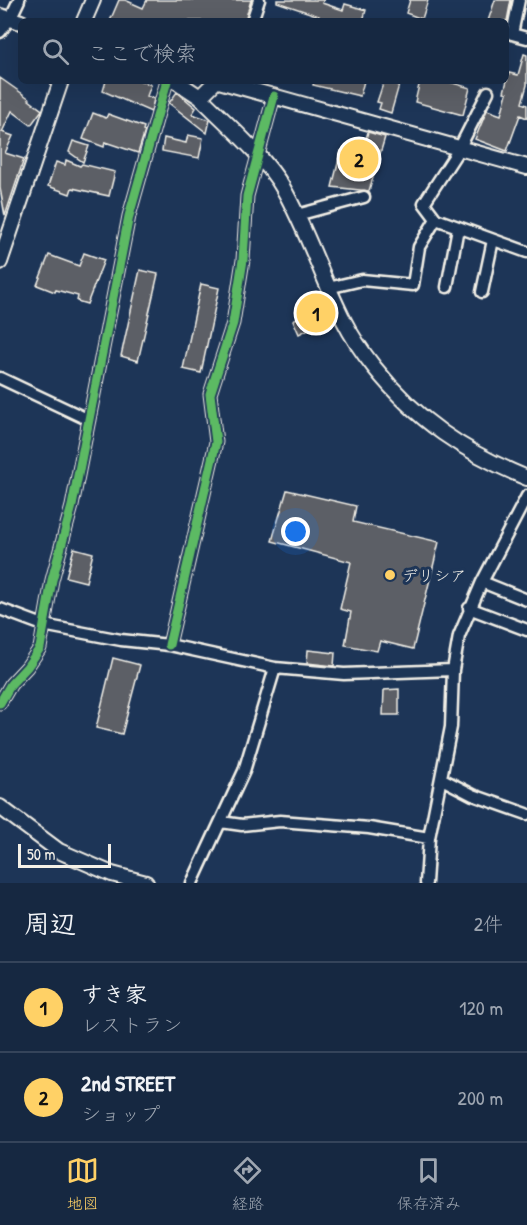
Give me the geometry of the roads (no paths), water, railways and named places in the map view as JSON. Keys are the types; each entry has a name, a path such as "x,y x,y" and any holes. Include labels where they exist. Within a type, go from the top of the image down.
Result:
{"street":[{"path":"0,32 10,19 19,0"},
{"path":"85,18 93,0"},
{"path":"253,18 259,0"},
{"path":"519,0 512,34 527,38"},
{"path":"0,262 60,84"},
{"path":"0,703 11,684 40,648 52,580 72,506 129,216 166,84"},
{"path":"180,84 200,97 258,157 282,186 297,214 345,324 368,359 393,390 417,414 456,444 491,464 527,478"},
{"path":"200,97 222,84"},
{"path":"232,84 527,167"},
{"path":"488,92 459,149 424,203 436,219 527,252"},
{"path":"169,645 216,441 210,394 233,323 243,260 247,196 274,96"},
{"path":"297,214 364,197"},
{"path":"328,288 362,280 413,285 419,247 436,219"},
{"path":"447,287 458,228"},
{"path":"482,292 493,240"},
{"path":"0,378 89,420"},
{"path":"426,883 429,838 451,727 453,670 459,636 469,608 527,496"},
{"path":"482,582 527,600"},
{"path":"469,608 527,630"},
{"path":"0,609 43,625 121,640 169,645 275,668 344,674 453,670"},
{"path":"192,883 244,771 275,668"},
{"path":"442,779 473,795 527,814"},
{"path":"0,807 59,851 111,878 146,883"},
{"path":"220,822 242,825 280,821 369,828 429,838"}],"place":[{"name":"2nd STREET","path":"359,159"},
{"name":"すき家","path":"316,313"},
{"name":"デリシア","path":"390,575"}]}
